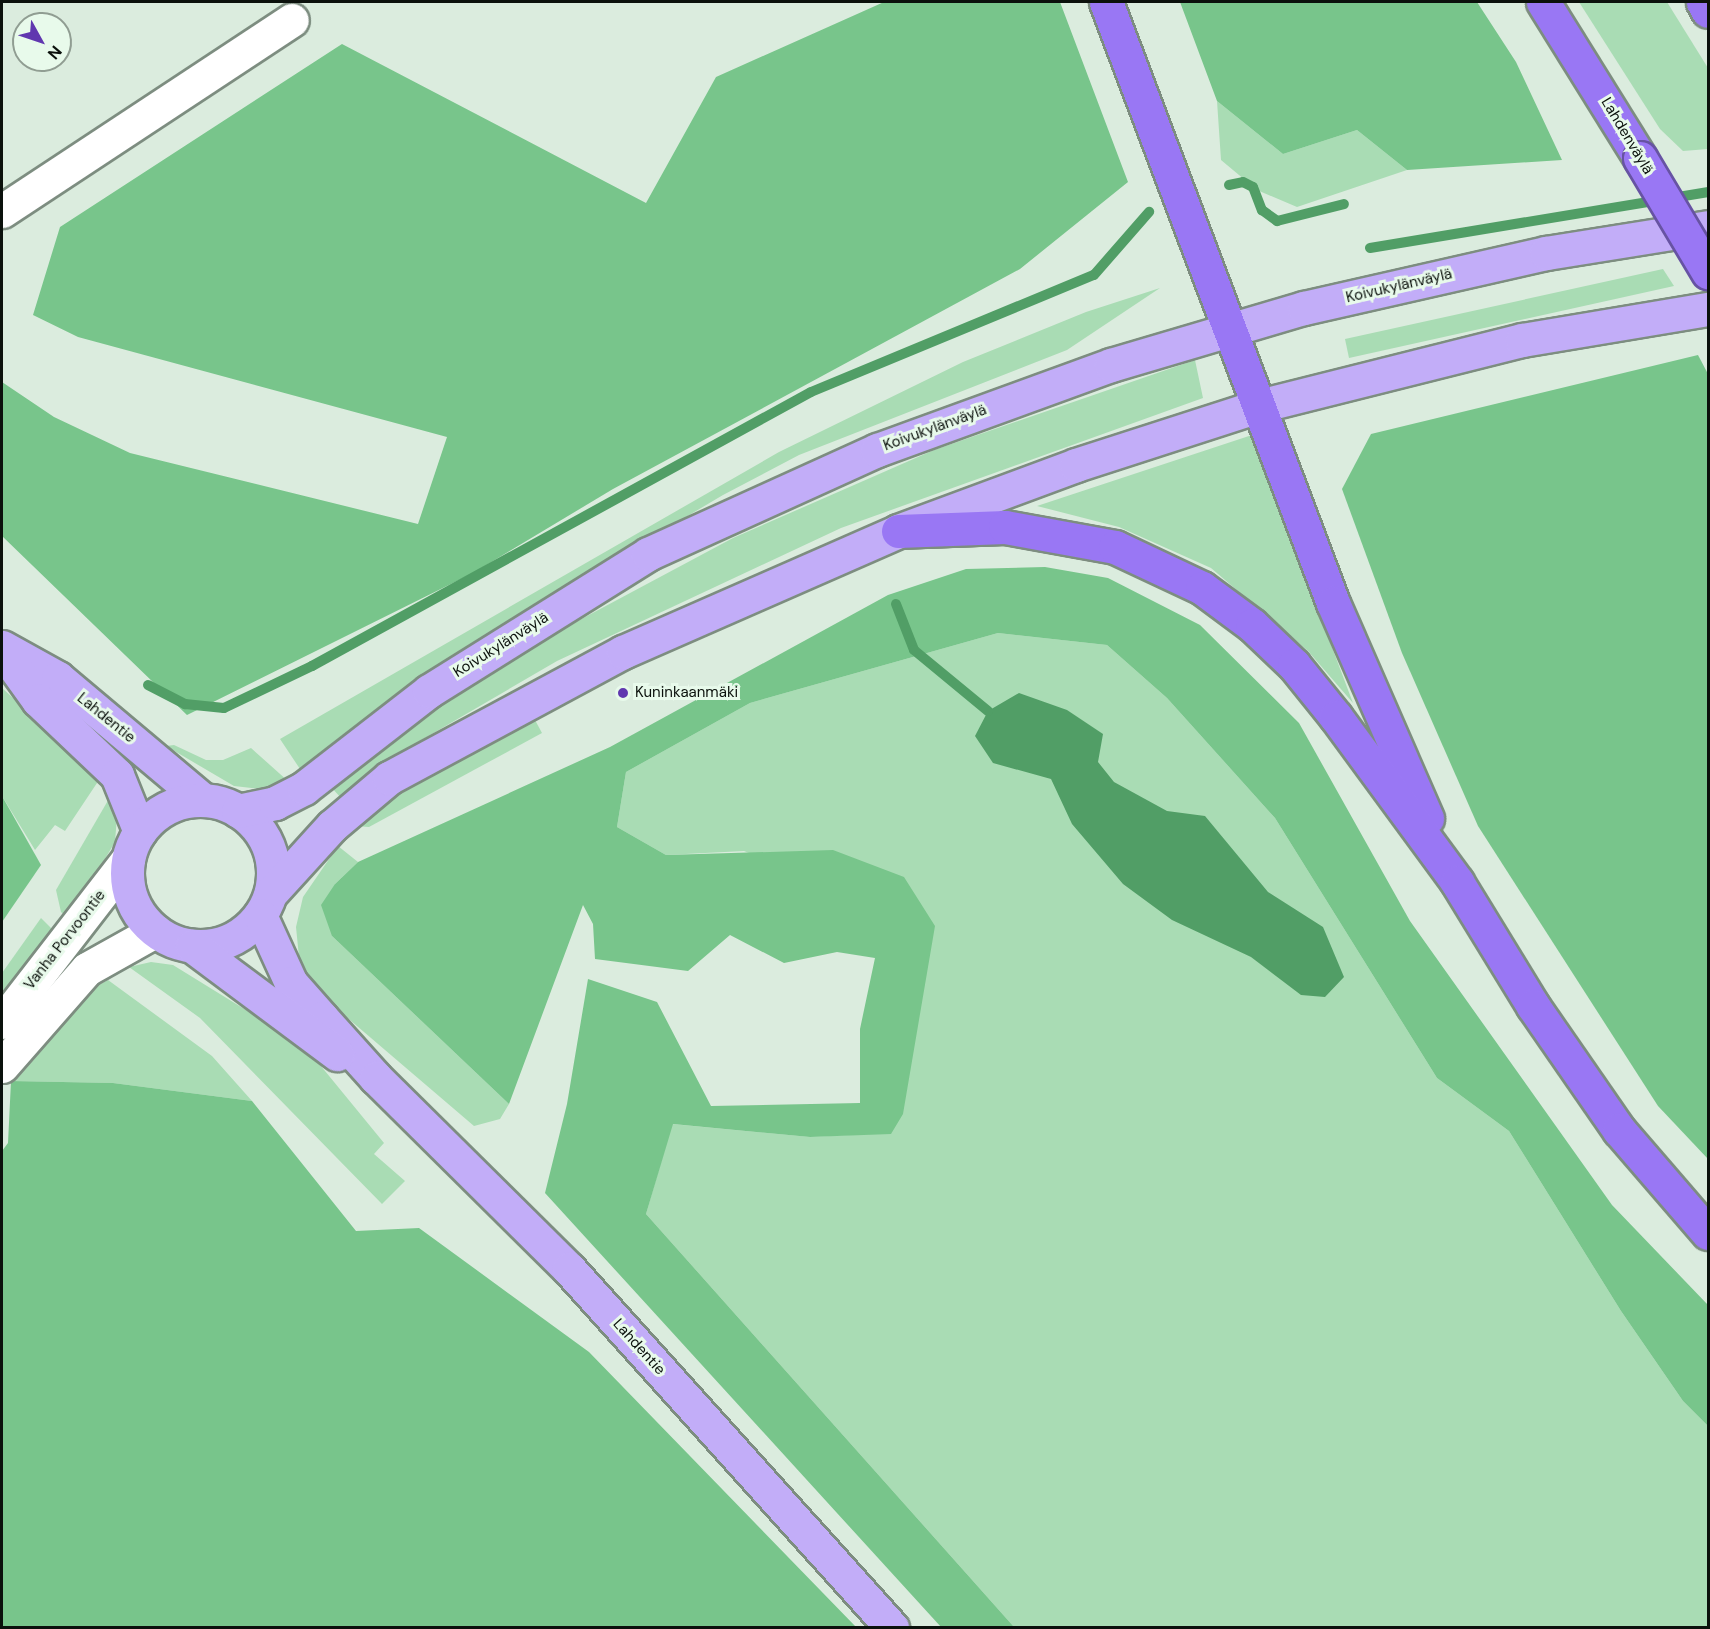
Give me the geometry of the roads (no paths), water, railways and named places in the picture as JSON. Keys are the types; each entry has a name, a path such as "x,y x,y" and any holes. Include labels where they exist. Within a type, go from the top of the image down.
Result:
{"highway":[{"path":"1106,2 1226,331 1259,406 1371,697 1457,882"},
{"name":"Lahdenväylä","path":"1543,2 1641,158 1708,272"},
{"path":"1703,2 1708,11"},
{"path":"898,531 1042,531 1115,548 1202,588 1252,625 1294,665 1457,882 1533,1006 1619,1130 1708,1233"}],"main road":[{"name":"Koivukylänväylä","path":"238,811 275,803 304,788 429,691 648,554 877,450 1111,365 1226,331 1453,273 1708,227"},
{"path":"266,904 273,864 266,841 238,811 203,800 180,803 156,815 134,845 129,890 139,915 155,932 192,946 218,944 242,933 332,826 389,778 623,652 898,531 1076,465 1259,406 1522,340 1708,309"},
{"name":"Lahdentie","path":"2,648 58,678 203,800"},
{"name":"Lahdentie","path":"2,648 38,700 117,775 134,845"},
{"name":"Lahdentie","path":"266,904 291,983 376,1078 569,1269 892,1628"},
{"name":"Lahdentie","path":"192,946 326,1048 376,1078"}],"street":[{"path":"2,211 292,20"},
{"name":"Vanha Porvoontie","path":"2,1022 134,845"},
{"path":"2,1066 87,969 155,932"}],"waterway":[{"path":"1229,185 1243,182 1253,187 1262,210 1277,221 1344,204"},
{"path":"1370,248 1708,192"},
{"path":"148,685 185,704 224,708 312,666 811,392 1094,275 1149,212"},
{"path":"896,604 914,650 988,711"}],"place":[{"name":"Kuninkaanmäki","path":"623,693"}]}
